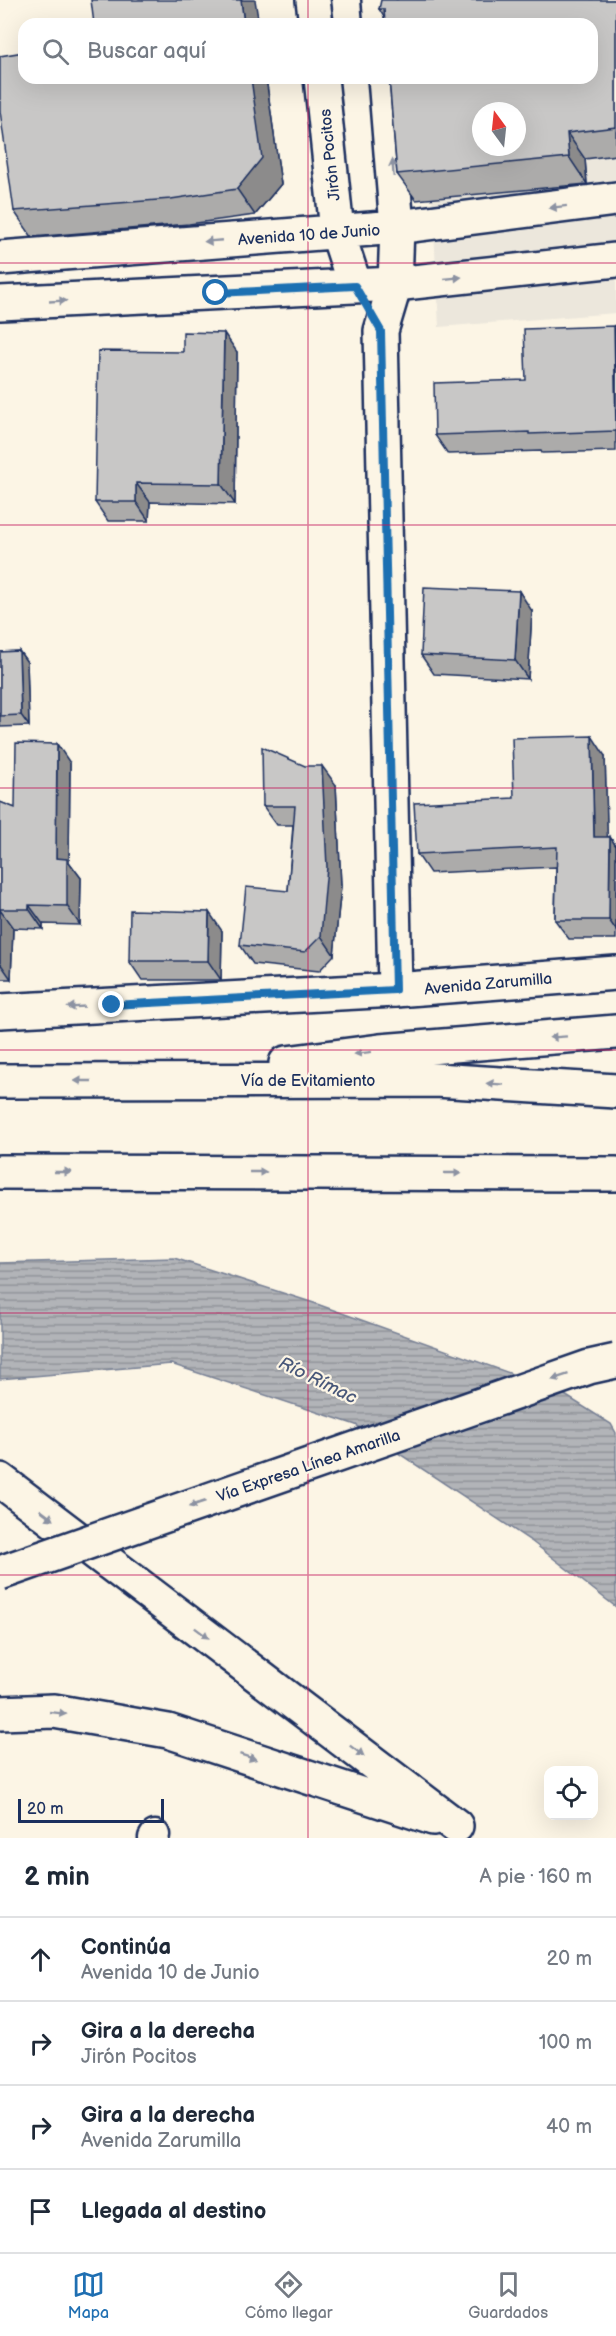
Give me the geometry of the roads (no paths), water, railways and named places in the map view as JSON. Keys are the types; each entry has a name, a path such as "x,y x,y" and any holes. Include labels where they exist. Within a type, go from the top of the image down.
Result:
{"main road":[{"path":"313,0 315,18"},
{"path":"379,0 380,18"},
{"name":"Jirón Pocitos","path":"322,84 336,231 355,286 381,331"},
{"name":"Jirón Pocitos","path":"386,84 397,227 395,284 381,331 395,990"},
{"name":"Avenida 10 de Junio","path":"0,258 397,227 616,199"},
{"path":"0,303 395,284 616,260"},
{"name":"Avenida Zarumilla","path":"0,1011 395,990 616,973"},
{"path":"141,1081 380,1051 616,1032"},
{"name":"Vía de Evitamiento","path":"0,1081 436,1080 616,1091"},
{"path":"0,1172 616,1174"},
{"name":"Vía Expresa Línea Amarilla","path":"0,1573 566,1375 616,1361"},
{"path":"0,1480 466,1832"},
{"path":"0,1713 54,1711 168,1731 466,1832"}],"water":[{"name":"Río Rímac","path":"174,1258 314,1303 557,1390 611,1424 616,1433 616,1607 531,1541 356,1425 171,1364 0,1379 0,1263"}]}
